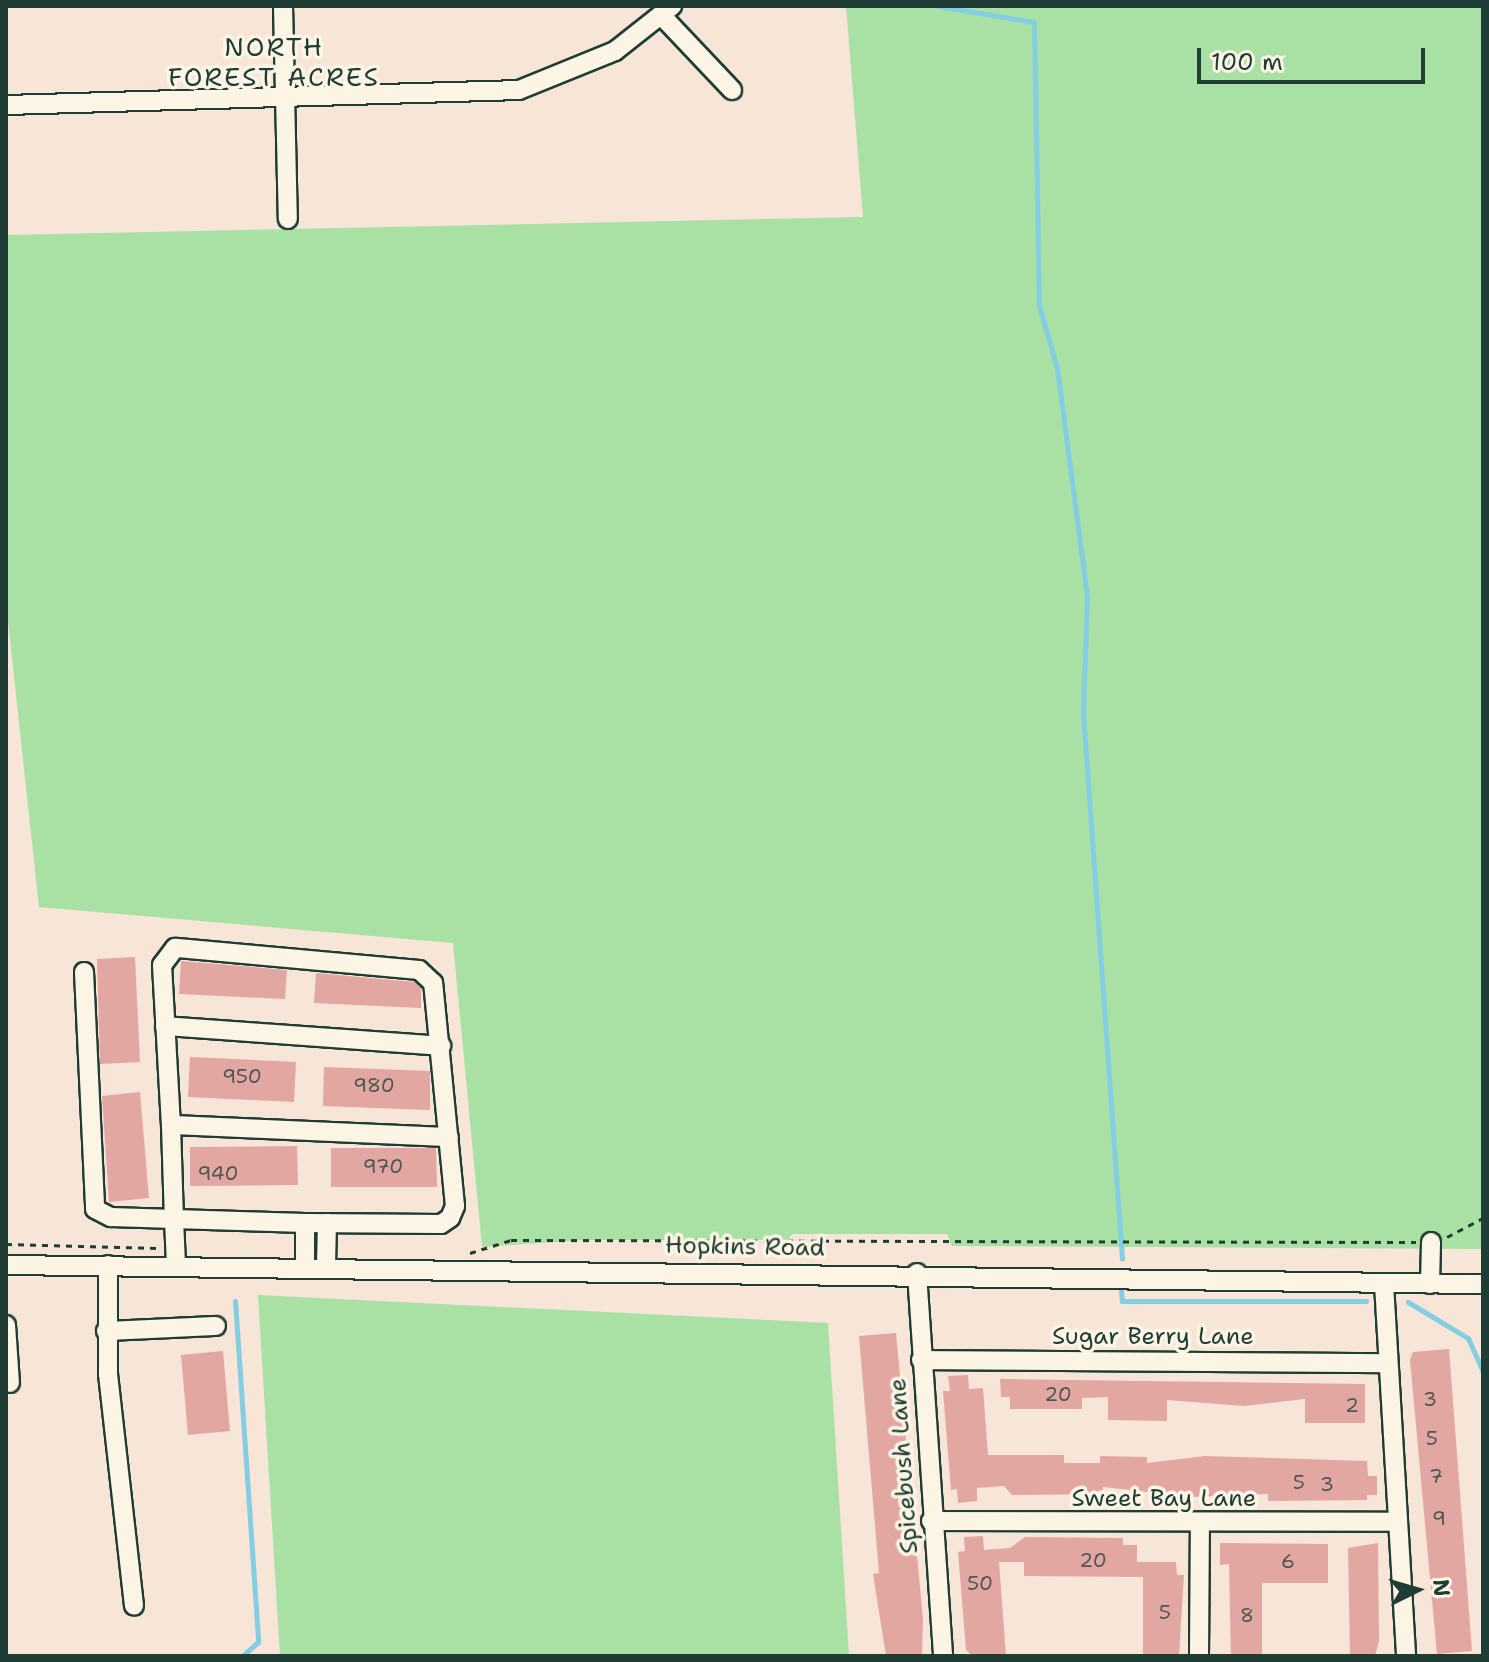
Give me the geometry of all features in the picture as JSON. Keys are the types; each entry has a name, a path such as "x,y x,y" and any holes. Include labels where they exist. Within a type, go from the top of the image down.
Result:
{"street":[{"path":"283,6 288,219"},
{"path":"6,105 519,90 589,64 666,10 732,90"},
{"path":"84,972 95,1209 111,1217 174,1219 441,1224 450,1218 455,1206 433,983 419,970 175,948 162,965 171,1125 174,1219 176,1257"},
{"path":"165,1026 441,1046"},
{"path":"171,1125 449,1137"},
{"path":"305,1223 305,1266"},
{"path":"326,1266 327,1223"},
{"path":"1430,1284 1431,1242"},
{"name":"Hopkins Road","path":"6,1265 108,1265 176,1257 305,1266 1483,1284"},
{"path":"108,1265 106,1331 134,1606"},
{"name":"Spicebush Lane","path":"917,1273 931,1521 943,1656"},
{"path":"1384,1284 1384,1363 1406,1656"},
{"path":"6,1325 10,1383"},
{"path":"106,1331 216,1326"},
{"name":"Sugar Berry Lane","path":"921,1360 1384,1363"},
{"name":"Sweet Bay Lane","path":"931,1521 1397,1522"},
{"path":"1199,1656 1200,1523"}],"path":[{"path":"458,1253 511,1240 1431,1242 1483,1218"},
{"path":"6,1244 176,1257"}],"green space":[{"path":"846,6 1483,6 1483,1249 952,1246 947,1234 792,1234 788,1240 583,1240 482,1247 453,943 39,907 6,603 6,235 863,217"},
{"path":"258,1295 828,1323 849,1656 280,1656"}],"building":[{"path":"135,957 140,1062 100,1064 97,959"},
{"path":"181,961 287,970 285,999 179,994"},
{"path":"316,973 414,982 421,988 421,1008 314,1003"},
{"path":"190,1057 296,1062 294,1102 188,1097"},
{"path":"324,1067 430,1071 430,1110 323,1106"},
{"path":"140,1092 149,1198 109,1202 102,1096"},
{"path":"297,1146 298,1185 190,1186 190,1147"},
{"path":"331,1148 436,1148 437,1187 331,1187"},
{"path":"896,1333 923,1619 922,1656 886,1656 873,1574 879,1573 859,1336"},
{"path":"1449,1349 1472,1651 1437,1654 1410,1360 1413,1352"},
{"path":"223,1351 230,1431 188,1435 181,1355"},
{"path":"968,1375 969,1389 983,1388 988,1455 1064,1455 1064,1463 1100,1463 1100,1456 1147,1457 1147,1463 1205,1456 1367,1461 1368,1476 1377,1476 1377,1495 1367,1495 1367,1500 1268,1501 1268,1494 1192,1497 1103,1487 1103,1494 1012,1495 1004,1486 977,1488 977,1501 958,1503 957,1489 951,1490 943,1391 950,1391 948,1376"},
{"path":"1000,1379 1365,1384 1365,1423 1305,1423 1305,1399 1244,1406 1167,1400 1167,1421 1108,1420 1108,1397 1082,1398 1082,1409 1010,1409 1010,1397 1001,1397"},
{"path":"983,1536 984,1550 1010,1548 1025,1537 1123,1538 1123,1545 1137,1545 1137,1562 1176,1562 1177,1575 1184,1575 1179,1656 1143,1656 1143,1577 1024,1576 1024,1562 999,1562 1006,1656 973,1656 966,1650 958,1552 965,1551 964,1537"},
{"path":"1220,1543 1328,1544 1328,1583 1262,1583 1262,1656 1231,1656 1229,1564 1220,1565"},
{"path":"1378,1543 1379,1641 1375,1656 1350,1656 1348,1548"}],"waterway":[{"path":"938,6 1034,22 1039,305 1057,368 1087,597 1083,713 1122,1259"},
{"path":"1121,1290 1122,1301 1366,1301"},
{"path":"235,1301 258,1642 242,1656"},
{"path":"1408,1302 1468,1338 1483,1371"}],"district":[{"name":"NORTH FOREST ACRES","path":"274,62"}]}
